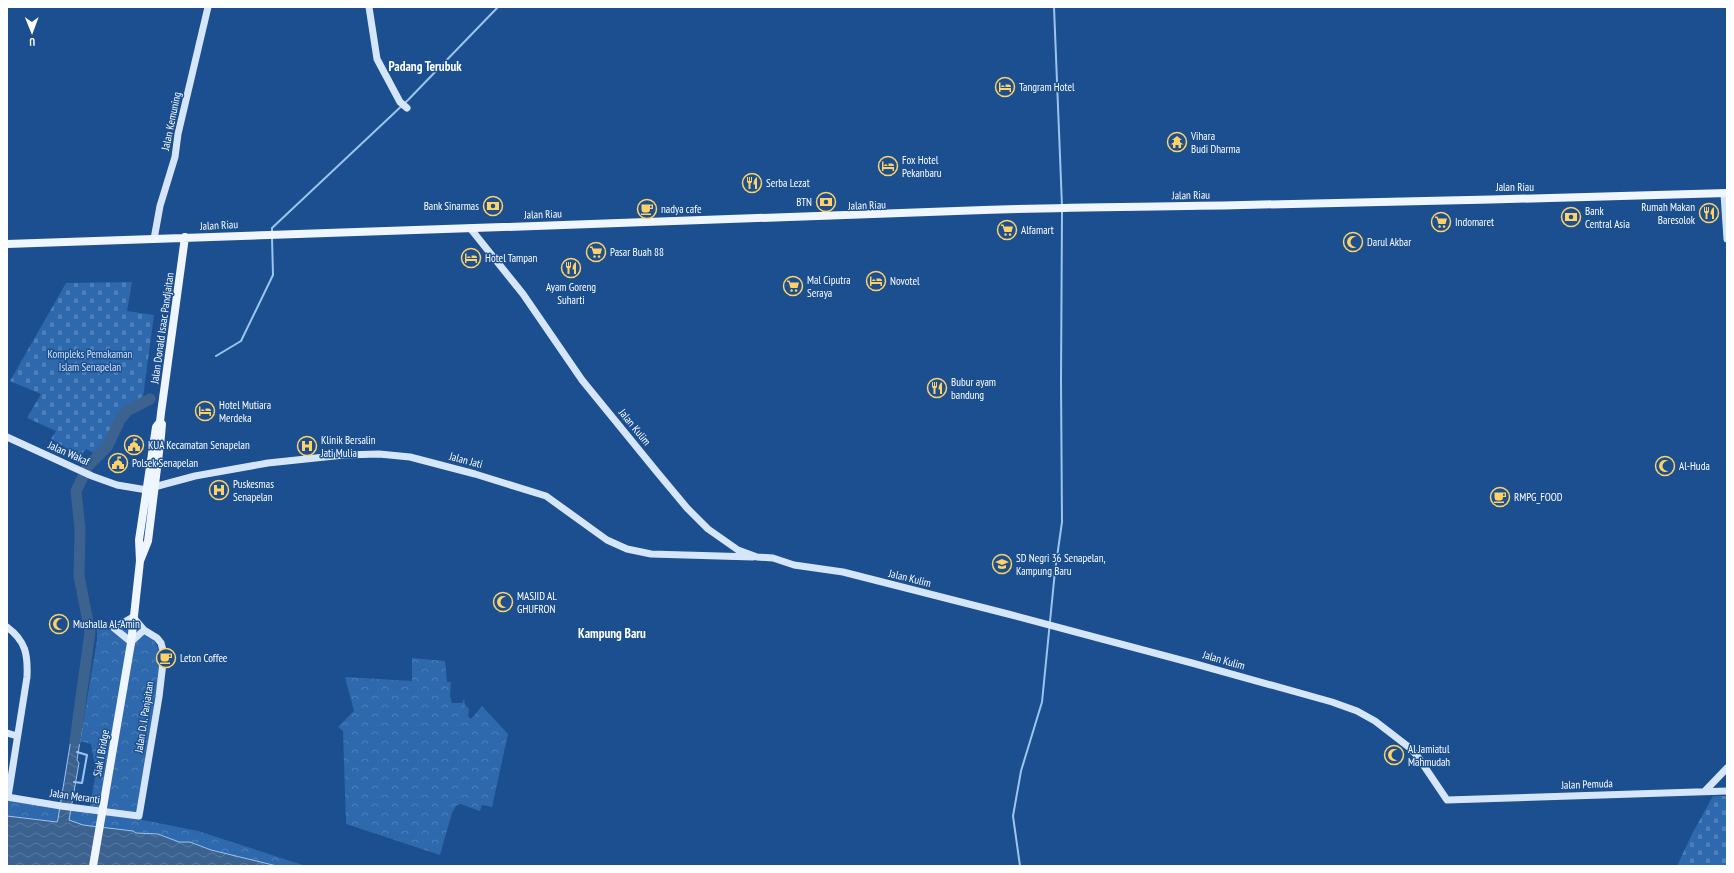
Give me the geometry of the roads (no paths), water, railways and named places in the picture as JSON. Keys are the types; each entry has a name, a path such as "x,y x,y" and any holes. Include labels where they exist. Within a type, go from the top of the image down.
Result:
{"main road":[{"name":"Jalan Kemuning","path":"154,239 160,206 175,157 178,134 208,7"},
{"path":"369,7 377,59 404,105"},
{"name":"Jalan Riau","path":"7,244 265,234 1063,208 1469,199 1597,198 1725,194"},
{"path":"1725,194 1727,239"},
{"name":"Jalan Kulim","path":"470,228 523,294 582,380 688,508 714,533 738,550 757,557 773,558 794,565 843,572 1192,662 1332,702 1371,718 1410,748 1418,757 1447,800"},
{"name":"Jalan Donald Isaac Pandjaitan","path":"131,642 140,561 139,540 150,489 156,427 160,422 185,238"},
{"name":"Jalan Wakaf","path":"7,437 92,476 117,485 150,489"},
{"name":"Jalan Jati","path":"150,489 195,476 268,464 344,455 379,454 425,460 541,494 546,496 607,540 627,549 650,554 757,557"},
{"path":"133,617 114,628 131,642 144,630"},
{"name":"Jalan D. I. Panjaitan","path":"133,617 144,630 157,638 164,654 164,663 139,816"},
{"path":"7,627 23,644 27,654 27,677 7,797"},
{"name":"Siak I Bridge","path":"93,866 131,642"},
{"path":"7,733 17,736"},
{"path":"1705,791 1727,768"},
{"name":"Jalan Pemuda","path":"1447,800 1727,791"},
{"name":"Jalan Meranti","path":"7,797 71,808 139,816"}],"water":[{"path":"73,727 82,728 77,760 79,763 69,820 83,825 133,831 136,833 158,834 179,842 190,842 211,850 277,866 7,866 7,816 57,822"}],"waterway":[{"path":"272,233 272,228 408,100 498,7"},
{"path":"1054,7 1062,206"},
{"path":"1020,866 1013,816 1021,771 1042,702 1055,571 1062,522 1062,211"},
{"path":"216,356 241,341 273,275 272,237"},
{"path":"75,741 90,632 79,576 80,529 76,491 88,466 107,447 120,420 127,411 150,399"},
{"path":"74,782 82,783 87,755 77,752"}],"place":[{"name":"Tangram Hotel","path":"1005,87"},
{"name":"Vihara Budi Dharma","path":"1177,142"},
{"name":"Fox Hotel Pekanbaru","path":"888,166"},
{"name":"Serba Lezat","path":"752,183"},
{"name":"BTN","path":"826,202"},
{"name":"Bank Sinarmas","path":"493,206"},
{"name":"nadya cafe","path":"647,209"},
{"name":"Rumah Makan Baresolok","path":"1709,213"},
{"name":"Bank Central Asia","path":"1571,217"},
{"name":"Indomaret","path":"1441,222"},
{"name":"Alfamart","path":"1007,230"},
{"name":"Darul Akbar","path":"1353,242"},
{"name":"Pasar Buah 88","path":"596,252"},
{"name":"Hotel Tampan","path":"471,258"},
{"name":"Ayam Goreng Suharti","path":"571,268"},
{"name":"Novotel","path":"876,281"},
{"name":"Mal Ciputra Seraya","path":"793,286"},
{"name":"Bubur ayam bandung","path":"937,388"},
{"name":"Hotel Mutiara Merdeka","path":"205,411"},
{"name":"KUA Kecamatan Senapelan","path":"134,445"},
{"name":"Klinik Bersalin Jati Mulia","path":"307,446"},
{"name":"Polsek Senapelan","path":"118,463"},
{"name":"Al-Huda","path":"1665,466"},
{"name":"Puskesmas Senapelan","path":"219,490"},
{"name":"RMPG_FOOD","path":"1500,497"},
{"name":"SD Negri 36 Senapelan, Kampung Baru","path":"1002,564"},
{"name":"MASJID AL GHUFRON","path":"503,602"},
{"name":"Mushalla Al-Amin","path":"59,624"},
{"name":"Leton Coffee","path":"166,658"},
{"name":"Al Jamiatul Mahmudah","path":"1394,755"}],"district":[{"name":"Padang Terubuk","path":"425,66"},
{"name":"Kampung Baru","path":"612,633"}],"park label":[{"name":"Kompleks Pemakaman Islam Senapelan","path":"90,360"}]}
